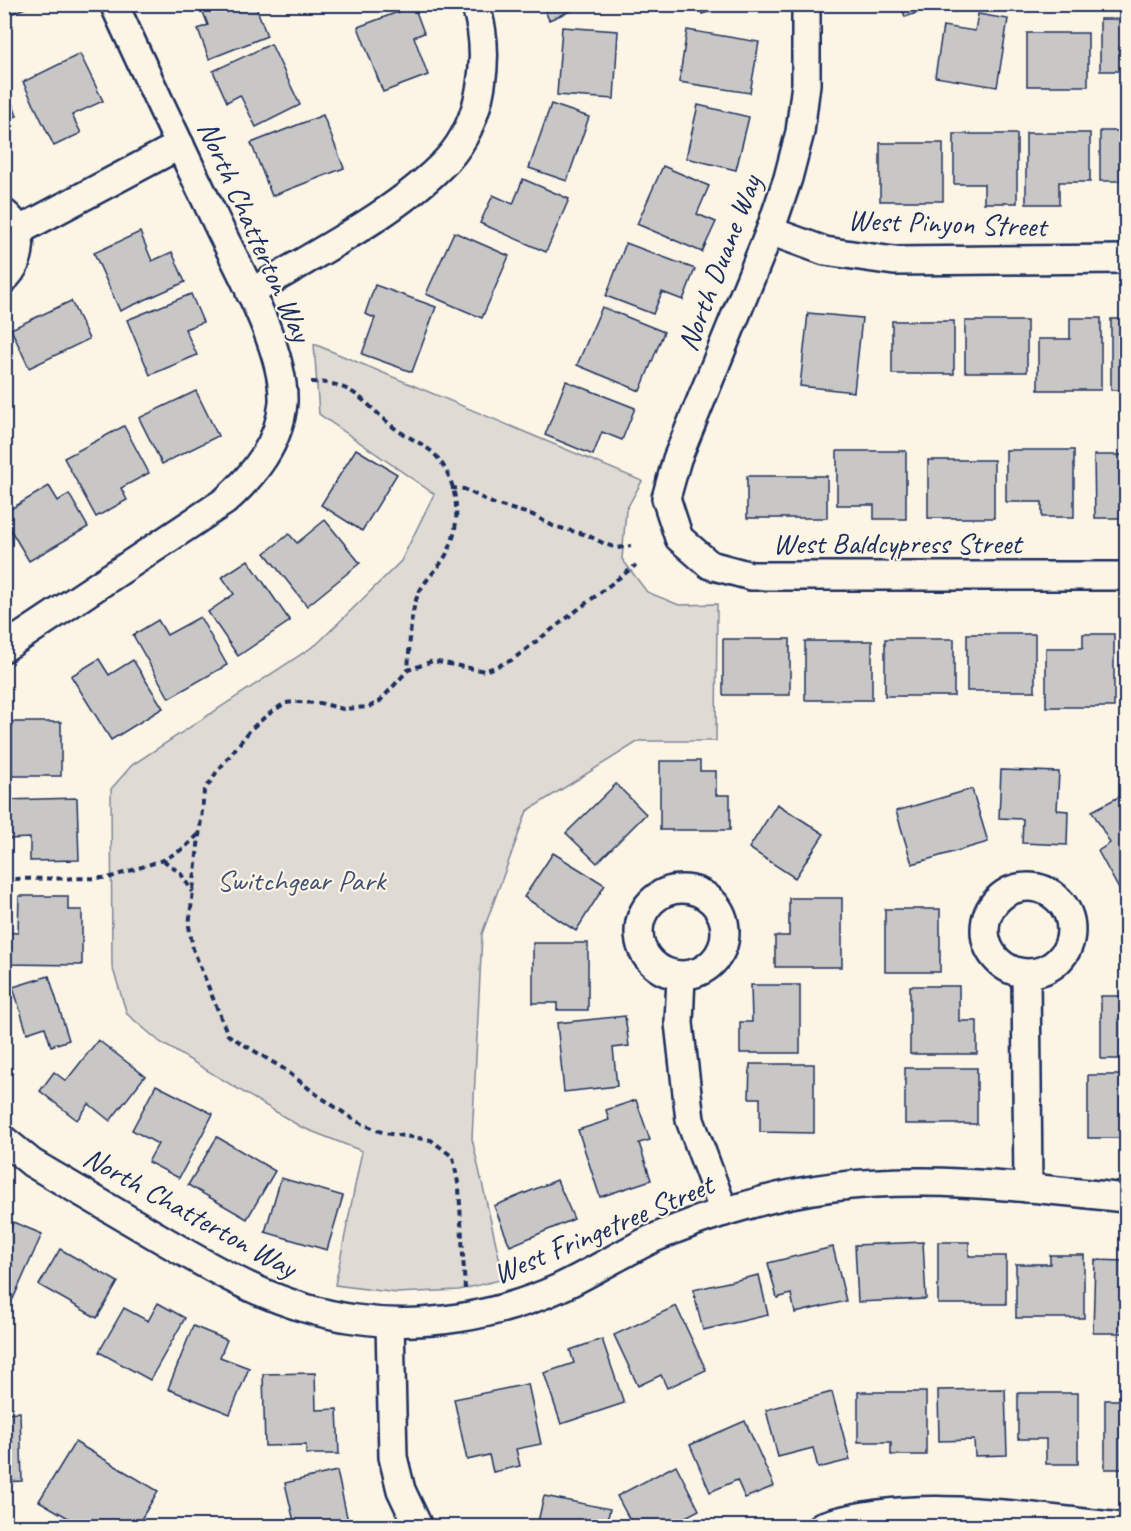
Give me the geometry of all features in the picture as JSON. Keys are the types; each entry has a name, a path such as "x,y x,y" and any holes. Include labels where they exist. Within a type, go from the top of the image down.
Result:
{"street":[{"name":"North Chatterton Way","path":"4,648 225,501 249,480 270,450 283,403 280,366 250,293 114,4"},
{"path":"250,293 405,199 448,158 470,124 484,72 481,20 475,4"},
{"name":"North Duane Way","path":"679,538 666,498 674,469 770,231 788,178 800,132 806,84 806,4"},
{"path":"4,279 16,264 20,247 11,222 180,145"},
{"name":"West Pinyon Street","path":"770,231 825,251 894,261 1126,260"},
{"name":"West Baldcypress Street","path":"679,538 710,566 751,576 1126,576"},
{"path":"1026,974 1028,1188"},
{"path":"681,976 679,1023 690,1120 724,1212"},
{"name":"North Chatterton Way","path":"4,1140 33,1163 231,1280 292,1305 335,1316 390,1323"},
{"name":"West Fringetree Street","path":"390,1323 454,1319 508,1307 560,1288 656,1238 724,1212 792,1194 869,1183 942,1181 1126,1198"},
{"path":"390,1323 393,1457 401,1490 418,1527"},
{"path":"822,1527 848,1518 896,1511 952,1510 1113,1527"}],"path":[{"path":"311,382 338,384 358,394 398,431 423,444 436,455 443,465 451,488 456,515 454,538 443,561 418,595 411,619 408,670"},
{"path":"451,488 464,489 494,504 534,515 553,526 587,535 617,548 631,546"},
{"path":"465,1293 459,1188 453,1157 432,1140 384,1133 356,1120 316,1094 284,1069 228,1035 190,938 204,792 251,729 285,704 320,703 343,709 369,707 381,701 408,670 433,661 473,671 485,672 498,668 512,660 636,566"},
{"path":"4,879 108,878 163,860 191,843 200,833"},
{"path":"163,860 181,874 193,892"}],"green space":[{"name":"Switchgear Park","path":"314,344 642,481 626,510 622,559 647,592 679,605 717,604 716,741 639,741 527,811 482,934 472,1139 504,1279 459,1290 397,1293 335,1285 362,1151 301,1127 160,1042 127,1014 112,966 111,789 132,765 317,644 401,561 434,494 319,414"}],"building":[{"path":"4,4 34,4 4,17"},
{"path":"200,4 255,4 267,36 209,59 198,29 208,25"},
{"path":"542,4 587,4 549,20"},
{"path":"699,4 734,4 702,14"},
{"path":"901,4 943,4 905,17"},
{"path":"414,6 424,33 414,37 428,75 383,92 358,27"},
{"path":"978,14 1008,19 997,87 935,77 943,26 975,31"},
{"path":"1100,19 1126,19 1126,71 1100,71"},
{"path":"562,27 618,31 614,99 557,95"},
{"path":"687,30 759,42 750,93 679,82"},
{"path":"1027,33 1088,33 1088,86 1027,86"},
{"path":"271,44 300,105 256,127 240,95 227,102 213,71"},
{"path":"80,54 103,101 72,115 81,133 54,146 23,82"},
{"path":"4,81 17,116 4,120"},
{"path":"551,104 589,117 567,181 529,168"},
{"path":"698,105 749,117 736,170 686,158"},
{"path":"323,115 344,168 272,196 251,143"},
{"path":"1100,131 1126,131 1126,181 1100,181"},
{"path":"1026,133 1090,133 1090,182 1059,182 1059,204 1026,204"},
{"path":"954,134 1017,134 1017,203 984,203 984,184 954,184"},
{"path":"880,143 943,143 943,201 880,201"},
{"path":"663,166 709,186 697,214 716,222 702,252 637,224"},
{"path":"523,179 569,199 546,252 480,223 493,195 513,204"},
{"path":"140,232 152,261 172,252 185,282 120,311 94,253"},
{"path":"454,232 509,256 482,318 426,294"},
{"path":"626,243 695,269 683,300 662,292 653,314 606,296"},
{"path":"375,285 436,307 412,372 362,354 375,318 365,314"},
{"path":"191,294 203,322 185,329 197,355 150,375 127,320"},
{"path":"71,301 89,339 29,368 11,329"},
{"path":"602,307 664,332 640,391 577,365"},
{"path":"808,313 862,318 854,392 800,386"},
{"path":"1070,318 1101,318 1101,390 1038,390 1038,339 1070,339"},
{"path":"1111,319 1126,319 1126,390 1111,390"},
{"path":"892,321 954,321 954,374 892,374"},
{"path":"965,321 1027,321 1027,372 965,372"},
{"path":"566,381 635,408 622,440 602,432 593,455 545,435"},
{"path":"196,391 218,436 162,464 139,418"},
{"path":"124,426 149,473 121,488 127,500 96,517 64,458"},
{"path":"356,449 397,474 362,531 321,505"},
{"path":"1006,450 1074,450 1074,517 1042,517 1042,502 1006,502"},
{"path":"837,451 906,451 906,519 874,519 874,505 837,505"},
{"path":"1094,455 1126,455 1126,518 1095,518"},
{"path":"928,460 994,460 994,518 928,518"},
{"path":"747,476 827,476 827,518 747,518"},
{"path":"49,486 58,501 69,494 88,527 29,561 4,519 4,513"},
{"path":"325,520 360,563 307,606 265,553 289,534 297,543"},
{"path":"248,560 290,621 238,656 208,612 234,594 222,577"},
{"path":"200,617 227,665 169,698 133,635 158,620 167,635"},
{"path":"967,634 1035,634 1035,691 967,691"},
{"path":"1083,634 1114,634 1114,707 1046,707 1046,648 1083,648"},
{"path":"1124,634 1126,634 1126,702 1125,702"},
{"path":"723,639 790,639 790,695 723,695"},
{"path":"885,639 954,639 954,696 885,696"},
{"path":"805,641 872,641 872,700 805,700"},
{"path":"99,659 109,675 133,660 163,708 111,740 71,676"},
{"path":"12,722 61,722 61,776 12,776"},
{"path":"660,761 700,761 700,771 716,771 716,795 730,795 730,830 660,830"},
{"path":"1001,770 1059,772 1057,810 1068,811 1067,845 1022,843 1023,819 999,818"},
{"path":"616,784 646,814 597,863 566,833"},
{"path":"972,789 988,842 912,864 896,811"},
{"path":"1126,793 1126,887 1120,891 1098,851 1110,843 1092,811"},
{"path":"77,798 79,860 30,861 30,838 7,839 6,800"},
{"path":"777,804 824,834 795,878 749,848"},
{"path":"553,853 605,885 576,931 524,897"},
{"path":"19,896 68,896 68,910 82,910 82,965 4,964 4,932 18,933"},
{"path":"789,898 842,898 842,967 775,967 775,936 789,936"},
{"path":"885,909 940,909 940,972 885,972"},
{"path":"533,943 588,943 588,1010 557,1010 557,1003 533,1003"},
{"path":"49,976 69,1040 51,1046 45,1027 27,1033 13,987"},
{"path":"751,985 800,985 800,1053 740,1053 740,1022 752,1022"},
{"path":"910,986 959,986 959,1021 977,1021 977,1054 910,1054"},
{"path":"1101,996 1126,996 1126,1059 1101,1059"},
{"path":"625,1016 629,1046 613,1048 617,1086 564,1092 557,1023"},
{"path":"98,1040 145,1076 110,1121 89,1104 77,1120 40,1091 54,1072 66,1081"},
{"path":"750,1064 814,1064 814,1133 760,1132 760,1098 749,1098"},
{"path":"905,1068 977,1068 977,1124 905,1124"},
{"path":"1088,1075 1126,1075 1126,1138 1088,1138"},
{"path":"156,1085 213,1114 179,1178 148,1162 158,1144 132,1130"},
{"path":"636,1100 650,1140 639,1143 651,1180 600,1197 578,1130 609,1120 606,1110"},
{"path":"217,1137 275,1171 247,1219 188,1185"},
{"path":"281,1178 343,1196 327,1250 265,1232"},
{"path":"557,1180 574,1219 510,1246 494,1206"},
{"path":"13,1222 42,1234 13,1299 4,1295 4,1237 6,1238"},
{"path":"923,1242 926,1299 858,1302 855,1245"},
{"path":"938,1242 969,1242 969,1256 1006,1256 1006,1304 938,1304"},
{"path":"833,1247 846,1301 795,1313 791,1294 777,1298 768,1263"},
{"path":"60,1249 118,1282 97,1318 39,1285"},
{"path":"1050,1255 1084,1255 1084,1318 1016,1318 1016,1264 1050,1264"},
{"path":"1095,1260 1126,1261 1126,1333 1093,1333"},
{"path":"759,1275 768,1315 703,1330 693,1290"},
{"path":"158,1303 185,1318 150,1380 99,1352 124,1308 148,1321"},
{"path":"676,1306 706,1370 667,1388 661,1375 638,1386 614,1335"},
{"path":"193,1326 227,1340 220,1357 249,1368 230,1414 168,1389"},
{"path":"602,1339 624,1403 561,1424 544,1373 574,1363 570,1350"},
{"path":"315,1373 316,1410 337,1409 339,1454 306,1454 306,1445 265,1446 263,1374"},
{"path":"528,1384 541,1444 516,1449 520,1466 493,1472 489,1455 467,1460 454,1399"},
{"path":"1005,1389 1007,1455 975,1456 974,1440 939,1441 938,1390"},
{"path":"832,1392 850,1460 818,1468 813,1448 778,1457 766,1410"},
{"path":"858,1392 926,1392 926,1455 891,1455 891,1442 858,1442"},
{"path":"1018,1393 1078,1393 1078,1464 1046,1464 1046,1439 1018,1439"},
{"path":"1105,1400 1126,1400 1126,1469 1105,1469"},
{"path":"20,1412 22,1481 4,1482 4,1413"},
{"path":"745,1421 774,1486 745,1498 737,1480 710,1492 690,1445"},
{"path":"75,1442 158,1491 137,1526 82,1526 39,1501"},
{"path":"676,1465 699,1510 674,1523 676,1526 633,1526 617,1496"},
{"path":"337,1471 349,1526 295,1526 285,1483"},
{"path":"544,1496 610,1509 606,1526 537,1526"}]}
